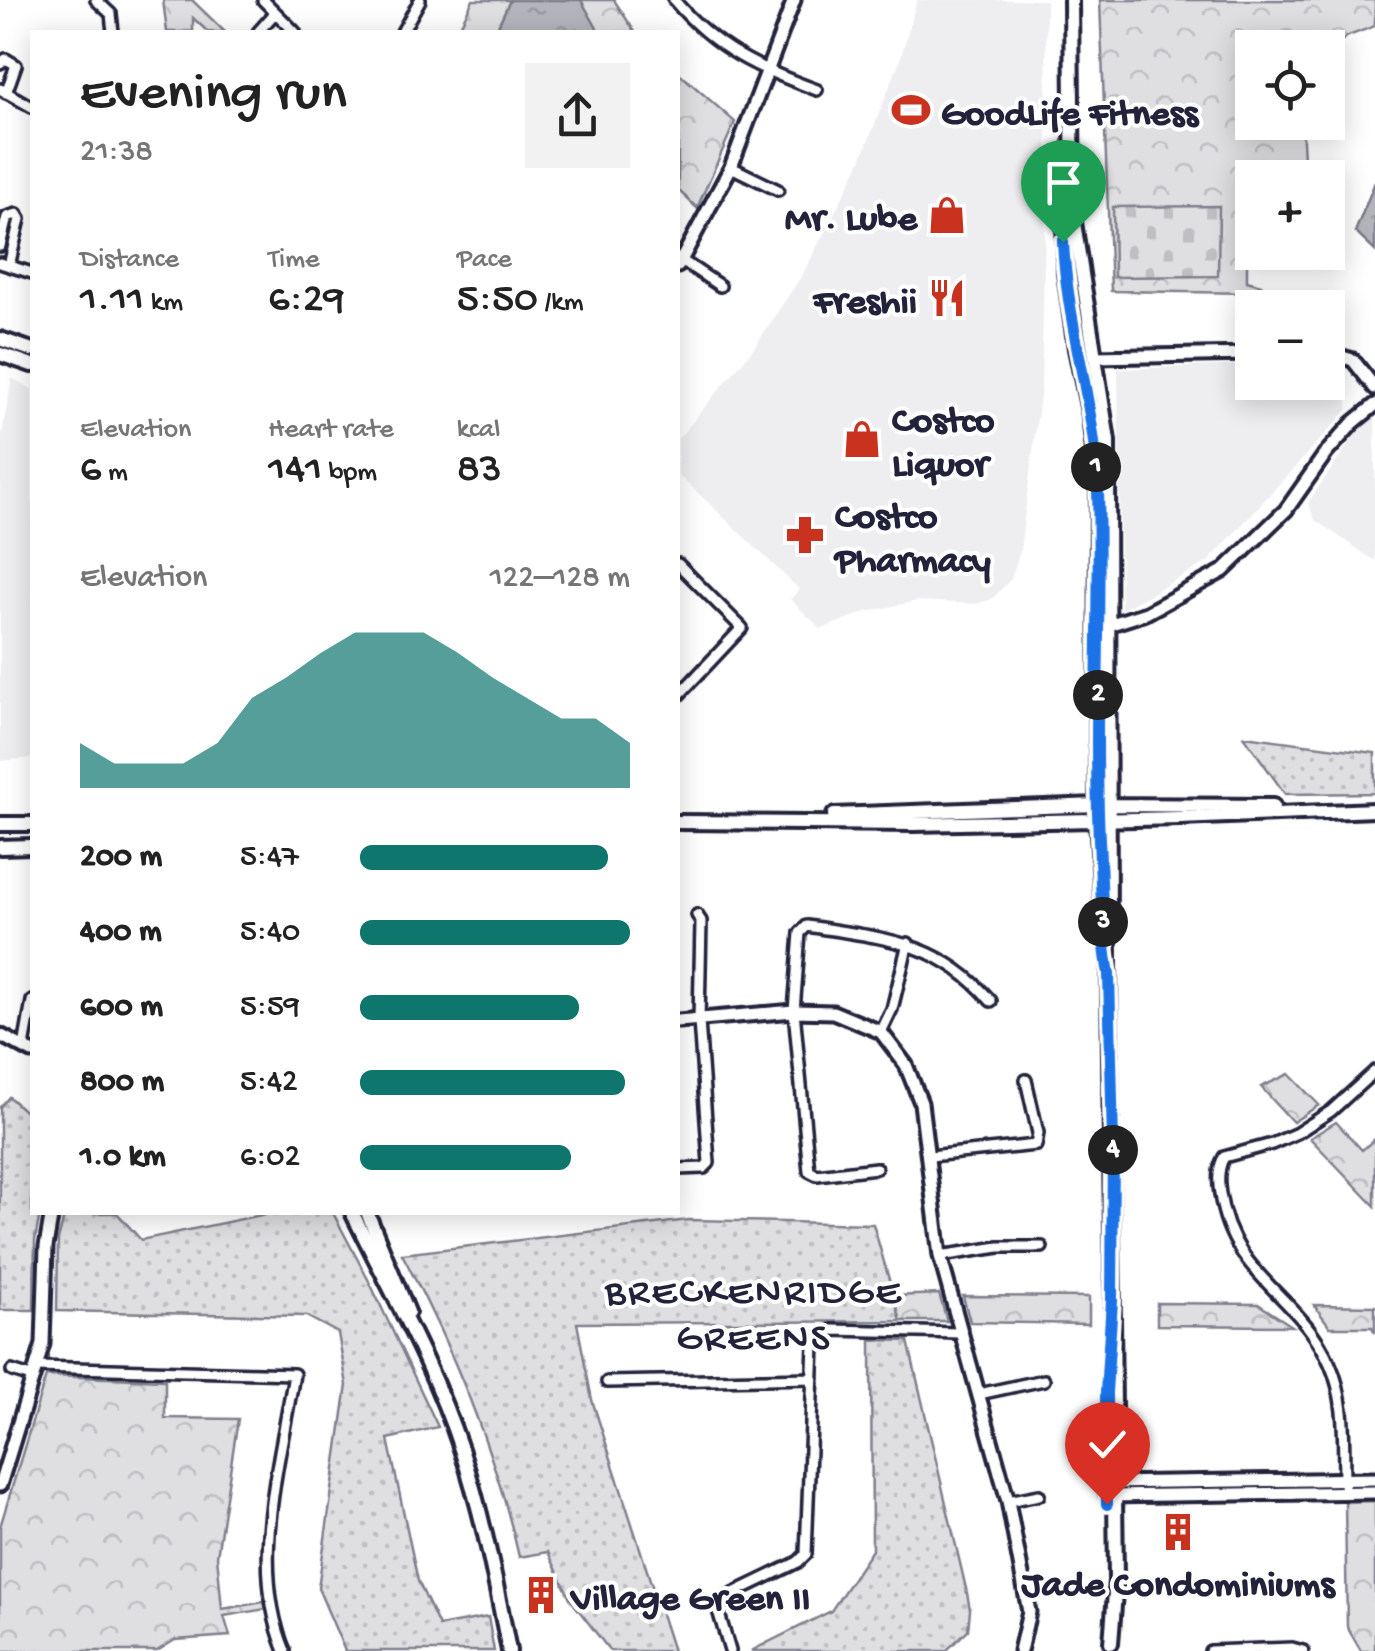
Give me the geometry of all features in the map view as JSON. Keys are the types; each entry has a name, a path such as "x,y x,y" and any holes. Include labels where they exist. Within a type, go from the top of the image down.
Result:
{"main road":[{"path":"1063,0 1063,242 1070,314 1094,446 1104,627"},
{"path":"1071,0 1073,216 1108,441 1104,946 1109,974 1112,1301 1107,1346 1111,1647"},
{"path":"1063,242 1086,346 1094,357"},
{"path":"0,339 30,349"},
{"path":"0,354 30,364"},
{"path":"1105,812 1246,805 1356,810"},
{"path":"680,822 930,809 1375,810"},
{"path":"0,824 30,824"},
{"path":"0,847 30,846"},
{"path":"353,1215 417,1343 461,1448 482,1522 509,1651"},
{"path":"368,1215 394,1272 417,1343"}],"street":[{"path":"96,0 111,14 113,30"},
{"path":"263,0 293,30"},
{"path":"403,30 420,0"},
{"path":"674,0 735,55 766,72 817,90"},
{"path":"680,260 731,167 794,0"},
{"path":"260,30 275,13"},
{"path":"0,63 6,59 16,65 3,91 30,106"},
{"path":"731,167 778,190"},
{"path":"0,246 7,217 17,214 20,219 5,265 30,272"},
{"path":"680,263 720,286"},
{"path":"1094,357 1235,354"},
{"path":"1345,358 1353,360 1375,388"},
{"path":"1104,627 1170,602 1223,571 1286,510 1326,453 1375,405"},
{"path":"680,566 742,628 680,694"},
{"path":"680,1170 704,1168 709,1163 699,1021 698,915"},
{"path":"876,1168 817,1175 808,1171 794,1011 800,933 808,926 908,943 969,975 991,1001"},
{"path":"881,1032 892,1009 908,943"},
{"path":"680,1021 794,1011 833,1012 881,1032 906,1065 921,1103 940,1256 1008,1501 1029,1612 1020,1651"},
{"path":"0,1036 28,1049"},
{"path":"1344,1486 1342,1402 1330,1364 1316,1336 1256,1274 1234,1242 1219,1189 1219,1166 1224,1157 1272,1144 1306,1127 1342,1102 1375,1071"},
{"path":"930,1156 1036,1145 1038,1133 1026,1080"},
{"path":"0,1485 44,1334 46,1247 51,1215"},
{"path":"1221,1249 1234,1242"},
{"path":"940,1256 998,1247 1042,1247"},
{"path":"730,1651 717,1607 719,1600 798,1562 806,1554 814,1344 822,1332 960,1332"},
{"path":"12,1371 294,1374 268,1561 271,1604 285,1651"},
{"path":"607,1382 812,1378"},
{"path":"980,1394 1044,1380"},
{"path":"1344,1486 1375,1478"},
{"path":"1111,1489 1344,1486 1375,1492"},
{"path":"1008,1501 1040,1494"},
{"path":"1210,1651 1302,1650"}],"shaded area":[{"path":"917,0 1046,0 1041,388 1020,551 1011,579 992,599 976,604 917,601 866,612 821,629 790,599 800,590 680,476 680,437 754,348 804,272 858,167 899,63"},
{"path":"1235,366 1235,400 1345,400 1345,372 1348,409 1208,562 1121,610 1118,369"},
{"path":"12,378 30,388 30,758 0,761 0,444"},
{"path":"1375,414 1375,561 1315,520 1308,503 1363,423"}],"green space":[{"path":"163,0 192,0 223,30 206,30 193,18 193,30 167,30"},
{"path":"473,0 614,0 634,30 458,30"},
{"path":"1100,0 1375,0 1375,26 1345,38 1345,30 1235,30 1235,140 1303,140 1304,160 1235,160 1235,270 1247,270 1247,281 1261,285 1257,290 1111,291"},
{"path":"680,74 735,122 697,208 680,192"},
{"path":"1219,206 1218,276 1114,277 1113,207"},
{"path":"1244,736 1375,753 1375,793 1285,794"},
{"path":"1289,1074 1319,1105 1293,1122 1261,1087"},
{"path":"9,1097 30,1116 30,1215 40,1215 35,1240 34,1310 0,1310 0,1107"},
{"path":"1336,1122 1362,1150 1375,1139 1375,1206 1310,1138"},
{"path":"64,1215 119,1215 141,1240 261,1215 334,1215 438,1427 388,1439 418,1581 439,1626 488,1617 494,1651 345,1651 318,1588 347,1385 338,1333 306,1316 57,1311 58,1240"},
{"path":"689,1220 873,1224 901,1321 577,1323 592,1400 673,1651 610,1651 571,1600 548,1552 519,1557 498,1478 471,1402 402,1254"},
{"path":"939,1294 947,1321 901,1321 894,1296"},
{"path":"963,1296 1089,1297 1089,1324 970,1322"},
{"path":"1157,1303 1258,1304 1292,1326 1157,1325"},
{"path":"1314,1305 1375,1306 1375,1333 1372,1327 1330,1327"},
{"path":"871,1340 908,1341 967,1593 968,1630 946,1651 751,1651 831,1611 872,1550"},
{"path":"46,1376 165,1380 165,1418 238,1419 217,1556 222,1609 264,1602 266,1609 224,1616 230,1636 175,1640 157,1651 0,1651 0,1527"},
{"path":"1375,1501 1375,1651 1361,1651 1347,1627 1345,1502"}],"water":[{"path":"510,0 581,0 598,30 496,30"},
{"path":"1375,182 1375,251 1355,232"}],"place":[{"name":"GoodLife Fitness","path":"911,110"},
{"name":"Mr. Lube","path":"947,215"},
{"name":"Freshii","path":"947,298"},
{"name":"Costco Liquor","path":"862,439"},
{"name":"Costco Pharmacy","path":"805,535"},
{"name":"Jade Condominiums","path":"1178,1532"},
{"name":"Village Green II","path":"541,1595"}],"district":[{"name":"BRECKENRIDGE GREENS","path":"754,1311"}],"route":[{"path":"1063,242 1070,314 1090,416 1098,486 1098,820 1109,974 1113,1144 1107,1504"}]}
